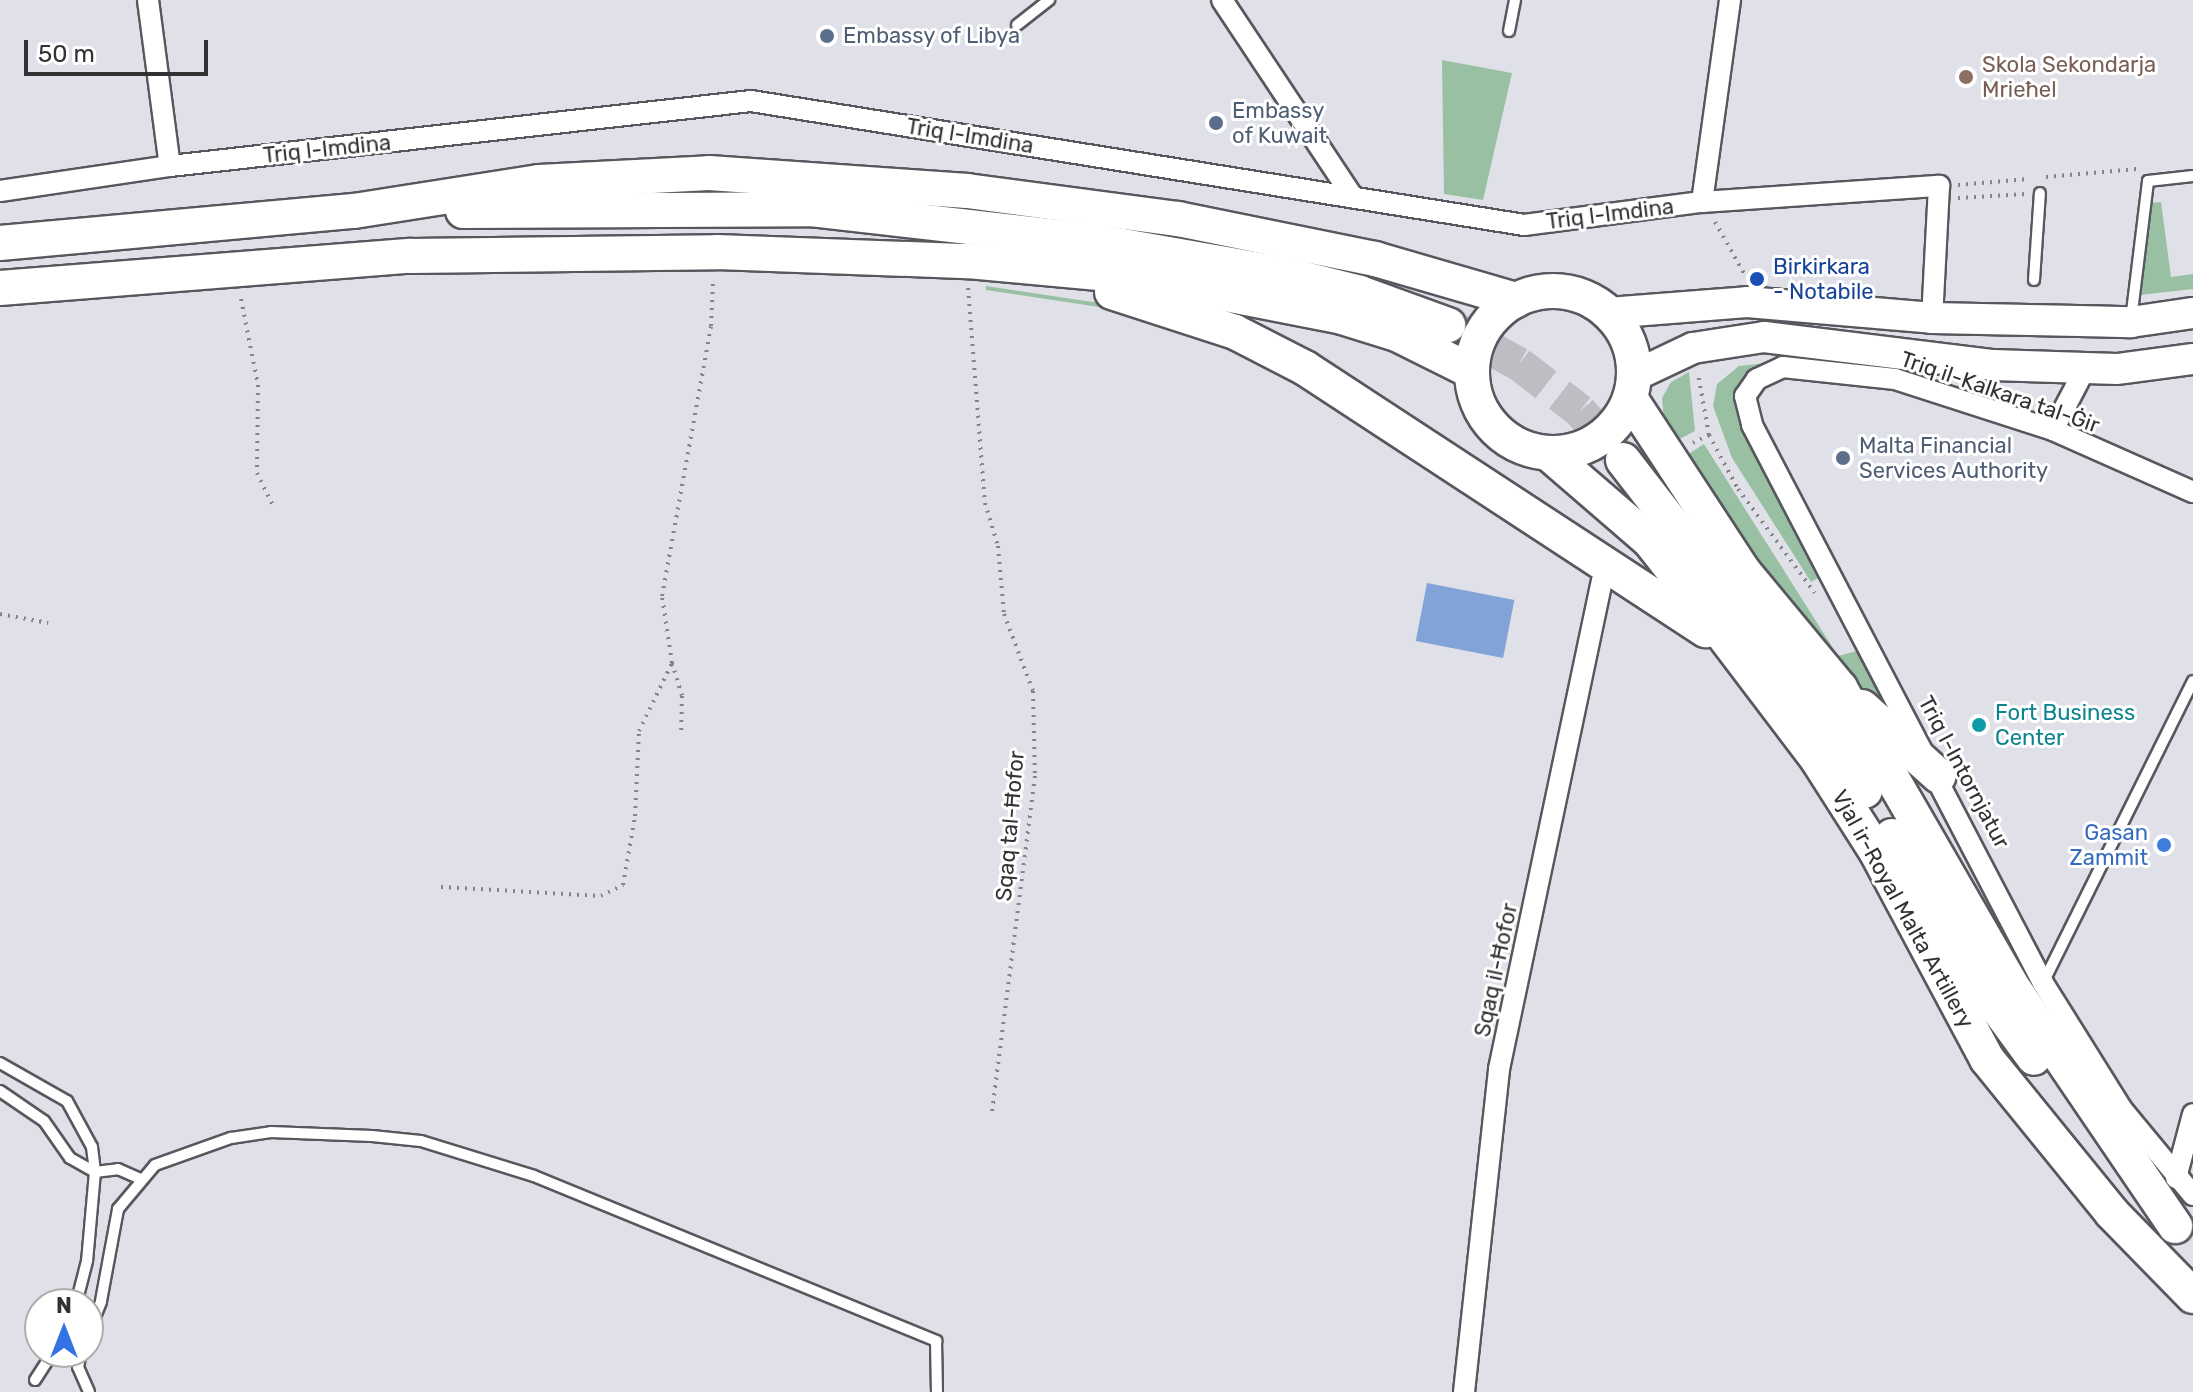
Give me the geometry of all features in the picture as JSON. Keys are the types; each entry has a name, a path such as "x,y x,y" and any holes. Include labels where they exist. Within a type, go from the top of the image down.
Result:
{"highway":[{"path":"0,243 354,211 539,182 709,173 952,189 1178,219 1375,259 1523,297 1572,293 1608,313 1623,331 1632,387 1606,433 1589,445 1548,453 1527,449 1493,428 1477,401 1471,371 1477,343 1492,318 1523,297"},
{"path":"354,211 811,209 1094,241 1219,261 1360,293 1448,325"},
{"path":"0,288 411,256 717,252 979,263 1139,277 1342,317 1397,334 1471,371"},
{"path":"979,263 1134,297 1269,349 1613,565 1733,649"},
{"name":"Vjal ir-Royal Malta Artillery","path":"1632,387 1667,456 1744,572 1840,688 2010,983 2184,1234"},
{"name":"Vjal ir-Royal Malta Artillery","path":"1548,453 1650,541 1818,760 1876,851 1987,1059 2112,1213 2193,1296"},
{"name":"Vjal ir-Royal Malta Artillery","path":"1623,460 1814,707 2002,1015 2095,1142 2184,1234"},
{"path":"1840,688 1939,776"}],"main road":[{"path":"1608,313 1774,302 1932,318 2031,312 2131,322 2193,313"},
{"path":"1632,387 1693,348 1764,337 1993,365 2085,369 2193,359"}],"street":[{"path":"148,0 170,166"},
{"path":"1222,0 1353,197"},
{"path":"1702,202 1730,0"},
{"name":"Triq l-Imdina","path":"0,191 170,166 751,101 1524,225 1702,202 1939,193"},
{"path":"1932,318 1939,193"},
{"name":"Triq il-Kalkara tal-Ġir","path":"1783,367 1895,379 2053,430 2193,492"},
{"name":"Triq l-Intornjatur","path":"1783,367 1757,379 1745,396 1752,425 1838,581 2043,983 2121,1108 2193,1195"},
{"path":"2053,430 2085,369"},
{"name":"Sqaq il-Ħofor","path":"1464,1392 1499,1069 1602,581 1613,565"},
{"path":"2176,1178 2193,1114"}],"lane":[{"path":"1017,25 1049,0"},
{"path":"1509,31 1515,0"},
{"path":"2131,322 2148,181 2193,176"},
{"path":"2034,280 2040,193"},
{"path":"2043,983 2193,681"},
{"path":"0,1063 67,1101 83,1123 95,1172 87,1261 80,1288"},
{"path":"0,1091 25,1104 70,1158 95,1172 118,1169 140,1179"},
{"path":"103,1288 118,1209 140,1179 193,1148 271,1132 384,1137 457,1150 600,1201 936,1341 937,1392"},
{"path":"35,1380 43,1368"},
{"path":"78,1368 89,1392"}],"path":[{"path":"1939,193 2040,193"},
{"path":"681,736 682,696 672,663 662,596 711,326 717,252"},
{"name":"Sqaq tal-Ħofor","path":"979,263 985,503 998,546 1004,614 1033,691 1035,776 992,1113"},
{"path":"237,269 258,385 257,473 274,508"},
{"path":"1693,348 1709,435 1738,489 1812,594 1838,581"},
{"path":"1667,456 1709,435"},
{"path":"0,614 48,623"},
{"path":"441,887 601,896 623,885 635,816 639,731 672,663"}],"green space":[{"path":"1442,60 1512,73 1483,200 1444,194"},
{"path":"2161,202 2171,277 2193,274 2193,289 2140,295 2151,203"},
{"path":"986,286 1126,307 1216,341 1126,311 986,290"},
{"path":"1775,362 1750,370 1737,393 1742,432 1820,577 1811,582 1732,458 1713,406 1717,384 1739,366"},
{"path":"1689,372 1695,431 1674,442 1664,421 1662,398 1671,382"},
{"path":"1704,444 1838,656 1857,651 1882,699 1876,703 1833,663 1679,460"}],"water":[{"path":"1427,583 1514,600 1503,658 1416,641"}],"tunnel":[{"path":"1448,325 1519,364 1580,411 1623,460"}],"place":[{"name":"Embassy of Libya","path":"827,36"},
{"name":"Skola Sekondarja Mrieħel","path":"1966,77"},
{"name":"Embassy of Kuwait","path":"1216,123"},
{"name":"Birkirkara - Notabile","path":"1757,279"},
{"name":"Malta Financial Services Authority","path":"1843,458"},
{"name":"Fort Business Center","path":"1979,725"},
{"name":"Gasan Zammit","path":"2164,845"}]}
